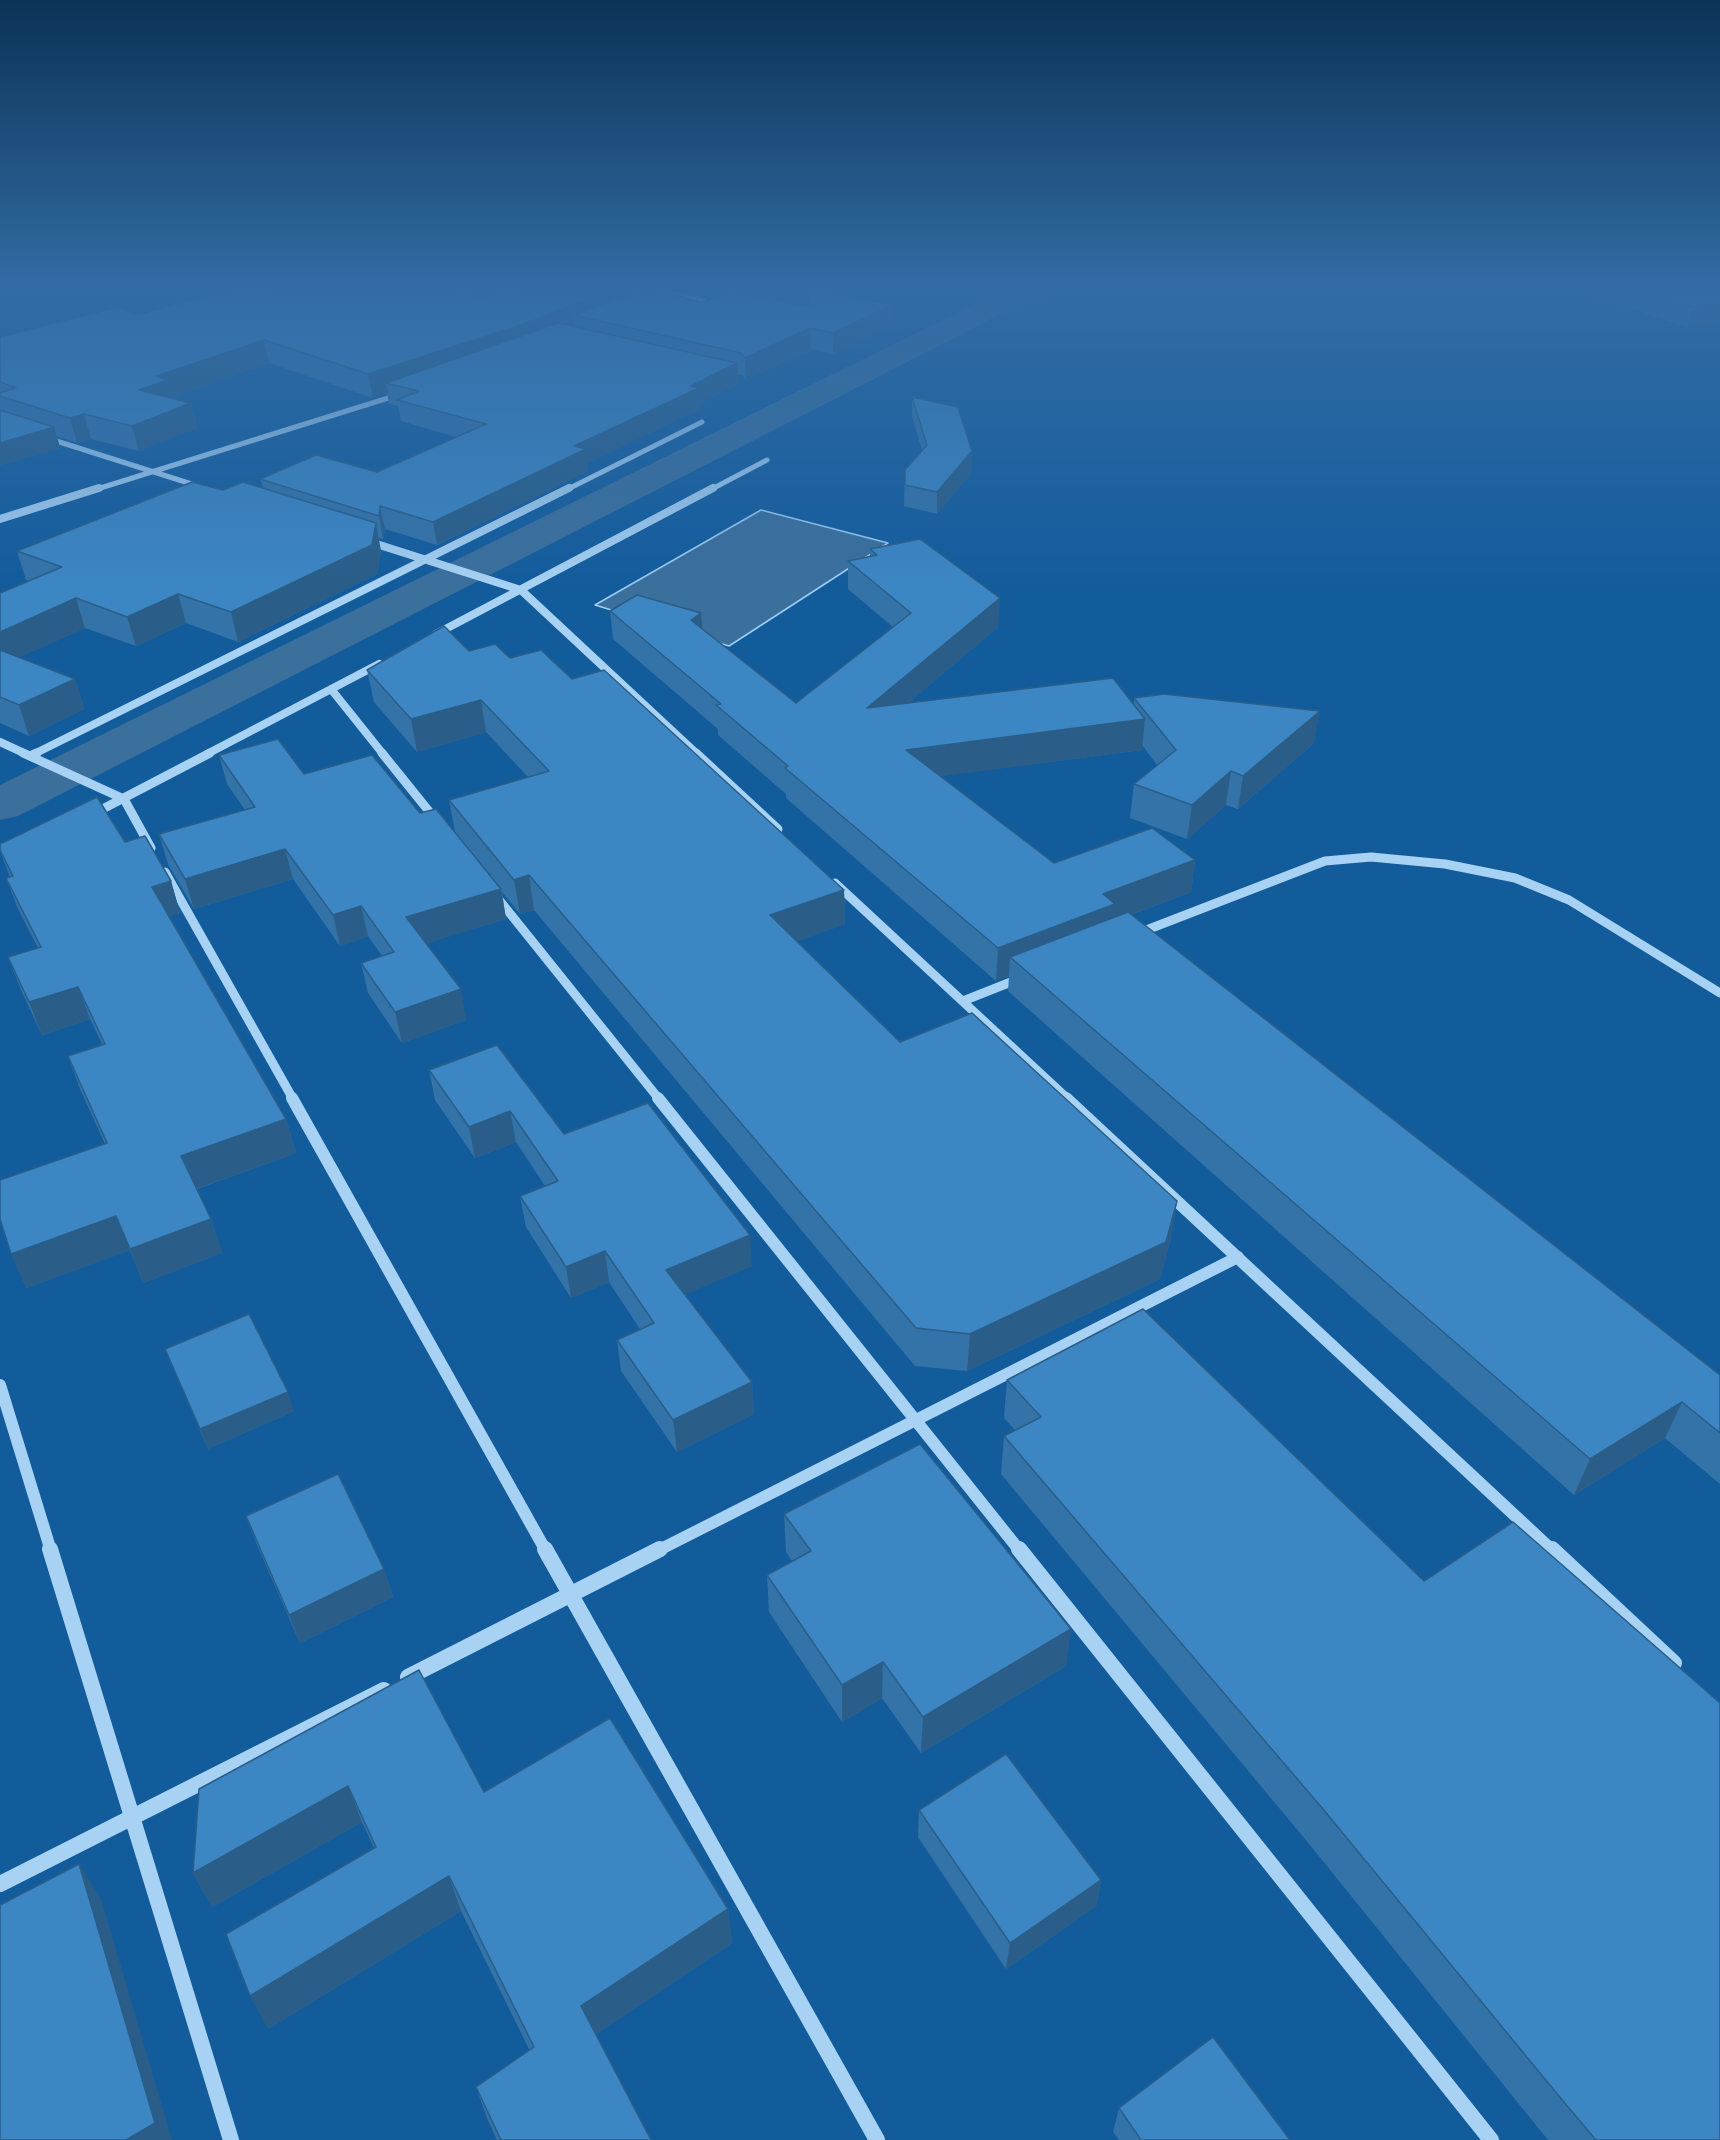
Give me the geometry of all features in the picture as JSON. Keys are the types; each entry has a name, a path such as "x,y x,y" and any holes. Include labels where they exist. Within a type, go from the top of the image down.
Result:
{"street":[{"path":"0,519 406,392"},
{"path":"30,756 702,423"},
{"path":"44,437 207,489"},
{"path":"426,639 767,460"},
{"path":"361,539 521,590 789,840"},
{"path":"82,820 384,662"},
{"path":"331,689 444,830"},
{"path":"0,742 123,798 877,2140"},
{"path":"1121,940 1147,935 1325,861 1371,857 1445,864 1515,878 1569,900 1720,993"},
{"path":"824,872 1685,1673"},
{"path":"489,886 1491,2140"},
{"path":"963,1001 1026,976"},
{"path":"0,1884 1238,1257"},
{"path":"0,1385 231,2140"}],"water":[{"path":"761,510 888,543 729,646 595,605"}],"building":[{"path":"13,387 148,387 139,390 191,403 132,426 84,414 70,418 0,396 0,393 16,388"},
{"path":"402,387 699,388 574,446 586,449 433,522 380,506 379,516 260,479 316,455 377,472 486,424 397,400 419,391"},
{"path":"912,397 958,407 972,451 937,492 905,485 905,470 927,445"},
{"path":"0,410 54,427 0,443"},
{"path":"192,482 223,490 243,482 376,523 372,545 231,612 178,594 127,617 76,598 0,632 0,593 62,567 17,551"},
{"path":"920,539 1000,598 867,708 1113,678 1145,719 906,750 1054,863 1152,828 1195,860 1103,894 1115,904 998,948 785,768 788,766 716,705 721,704 610,611 637,595 701,613 691,620 796,703 911,613 848,561 877,555 870,549"},
{"path":"444,626 469,651 495,644 510,658 541,650 572,679 604,670 844,890 770,915 900,1042 972,1013 1177,1201 1166,1242 970,1334 916,1328 529,875 514,880 449,800 549,771 481,700 411,719 367,670"},
{"path":"0,650 75,679 19,705 0,697"},
{"path":"1164,694 1320,711 1243,776 1231,771 1192,805 1134,784 1176,750 1134,698"},
{"path":"278,739 304,774 372,755 420,813 436,809 501,889 406,917 461,989 395,1012 361,963 394,952 361,906 333,915 285,849 185,879 159,834 255,807 219,755"},
{"path":"97,797 125,842 145,836 171,881 152,887 286,1119 181,1156 211,1219 130,1249 116,1216 11,1254 0,1219 0,1180 107,1143 68,1056 105,1044 78,987 29,1002 8,957 41,947 6,878 13,876 0,850 0,844"},
{"path":"1128,912 1720,1375 1720,1433 1682,1402 1590,1459 1010,957"},
{"path":"497,1045 564,1134 648,1103 750,1235 666,1270 752,1382 673,1420 617,1340 654,1323 605,1251 566,1267 520,1196 558,1181 510,1111 469,1127 429,1070"},
{"path":"1143,1309 1424,1581 1513,1522 1720,1703 1720,2140 1596,2140 1323,1809 1004,1436 1041,1417 1007,1380"},
{"path":"249,1314 288,1392 200,1429 165,1349"},
{"path":"920,1444 1071,1629 923,1717 883,1662 842,1685 767,1575 811,1551 784,1514"},
{"path":"338,1474 384,1569 289,1615 246,1516"},
{"path":"419,1670 484,1792 610,1718 728,1909 581,2006 651,2140 501,2140 476,2087 534,2047 449,1876 250,1996 226,1934 376,1847 348,1786 193,1873 199,1789"},
{"path":"1006,1754 1101,1880 1010,1943 919,1810"},
{"path":"79,1864 155,2123 126,2140 0,2140 0,1905"},
{"path":"1213,2037 1290,2140 1141,2140 1119,2108"}],"waterway":[{"path":"0,805 833,387"}]}
